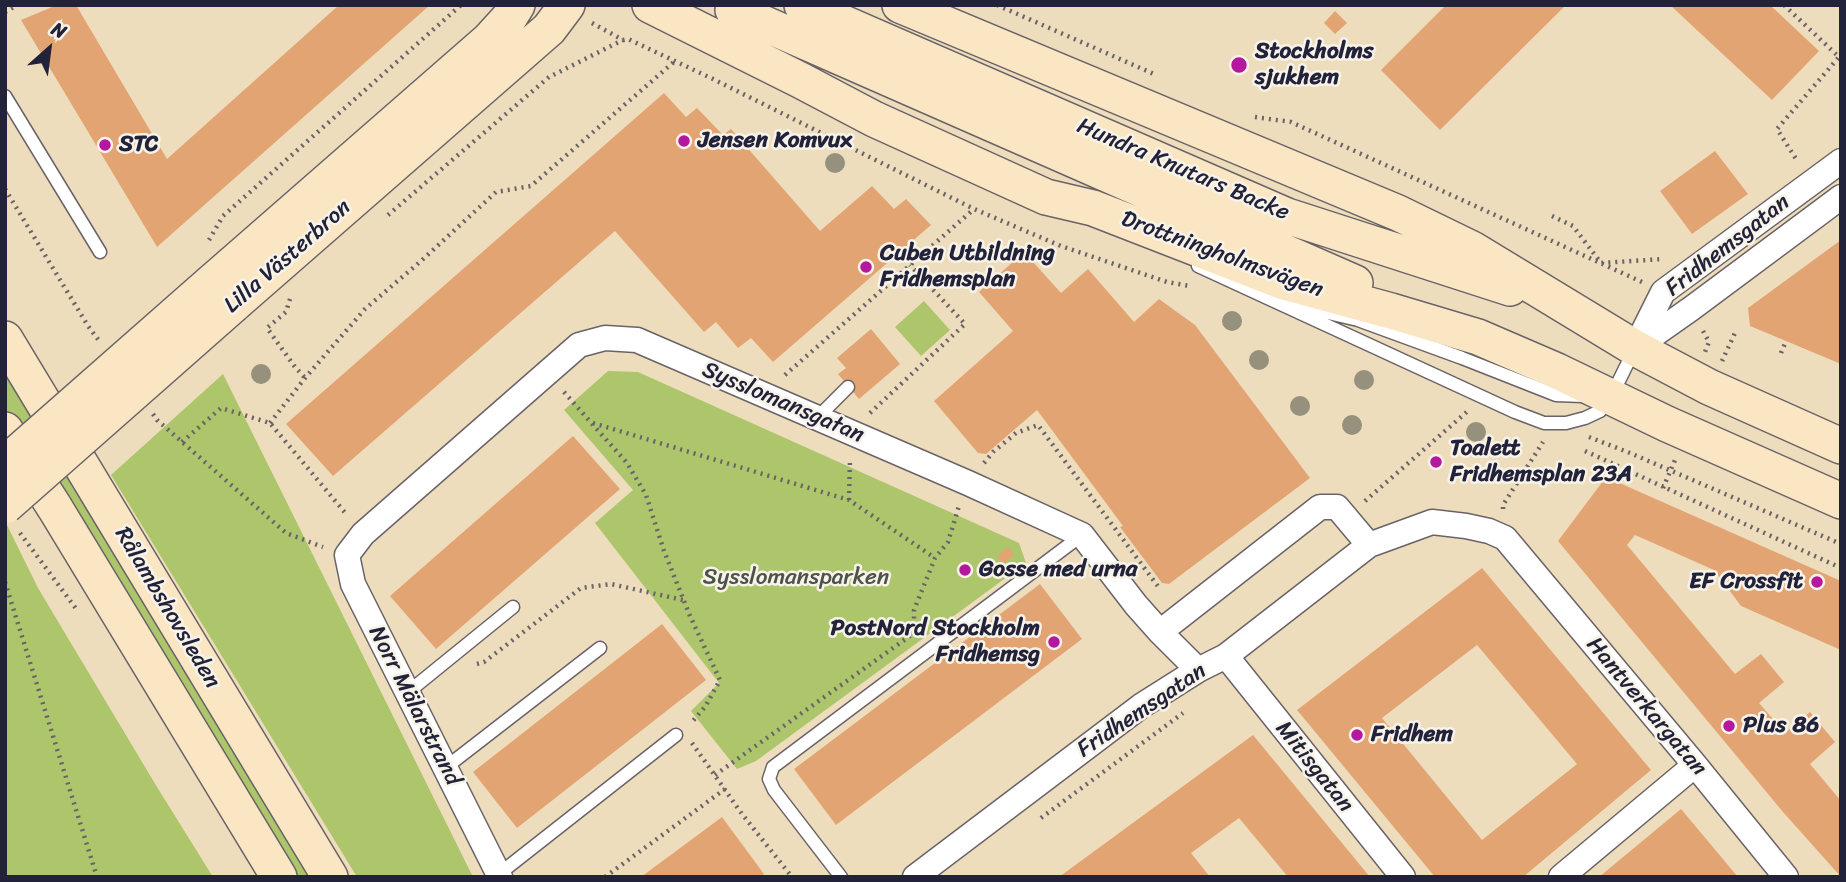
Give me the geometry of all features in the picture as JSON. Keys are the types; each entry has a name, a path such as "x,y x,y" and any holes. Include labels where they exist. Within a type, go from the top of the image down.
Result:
{"main road":[{"name":"Lilla Västerbron","path":"5,464 489,40 517,5"},
{"name":"Lilla Västerbron","path":"5,506 216,279 548,29 567,5"},
{"name":"Drottningholmsvägen","path":"650,5 874,119 1046,197 1093,208 1281,281 1478,337 1841,501"},
{"name":"Hundra Knutars Backe","path":"802,5 1287,216 1573,309"},
{"path":"900,5 1398,213 1472,249 1635,348 1727,395 1841,446"},
{"name":"Hundra Knutars Backe","path":"733,10 1478,337"},
{"name":"Rålambshovsleden","path":"5,339 330,877"},
{"name":"Rålambshovsleden","path":"5,430 279,877"}],"street":[{"name":"Fridhemsgatan","path":"1635,348 1663,292 1841,161"},
{"name":"Fridhemsgatan","path":"1635,348 1841,197"},
{"name":"Sysslomansgatan","path":"363,534 579,345 605,338 637,340 968,483 1082,536 1160,632 1198,670"},
{"path":"1160,632 1320,507 1337,508 1369,545"},
{"name":"Fridhemsgatan","path":"915,877 1141,706 1198,670 1226,656 1369,545 1432,523 1466,526 1505,538"},
{"name":"Norr Mälarstrand","path":"363,534 347,555 353,584 499,875"},
{"name":"Hantverkargatan","path":"1505,538 1786,877"},
{"name":"Mitisgatan","path":"1226,656 1402,877"},
{"path":"1561,877 1695,765"}],"lane":[{"path":"5,96 100,252"},
{"path":"1046,197 1143,242"},
{"path":"1192,264 1544,423 1566,423 1585,418 1600,411 1611,397"},
{"path":"1265,297 1358,320 1556,395 1611,397"},
{"name":"Fridhemsgatan","path":"1611,397 1635,348"},
{"path":"817,418 848,387"},
{"path":"841,877 774,790 769,779 773,767 1082,536"},
{"path":"407,692 513,607"},
{"path":"445,768 600,648"},
{"path":"499,875 680,733"}],"path":[{"path":"5,12 17,5"},
{"path":"216,279 223,216 461,5"},
{"path":"997,5 1163,78"},
{"path":"1784,5 1839,57 1777,129 1811,183"},
{"name":"Drottningholmsvägen","path":"383,219 549,77 628,39 974,209 1061,246 1167,282 1191,287"},
{"path":"270,423 365,309 496,192 531,186 675,61"},
{"path":"1252,117 1291,122 1663,292"},
{"path":"763,395 974,209"},
{"path":"1552,216 1573,226 1601,263"},
{"path":"1601,263 1713,256"},
{"path":"849,500 850,432 965,324 910,265"},
{"path":"280,305 290,299 286,312 267,328 305,378"},
{"path":"1692,308 1709,342 1693,377"},
{"path":"1781,353 1786,341"},
{"path":"547,373 627,463 646,495 664,551 720,680 705,707 680,733 792,877"},
{"path":"1345,517 1471,408 1459,402"},
{"path":"182,442 221,408 270,423 363,534"},
{"path":"592,423 849,500 934,558"},
{"path":"968,483 993,452 1016,433 1038,425 1160,589"},
{"path":"1577,438 1589,437 1841,544"},
{"path":"1505,538 1503,505 1543,441 1555,440"},
{"path":"1585,452 1841,568"},
{"path":"715,775 914,633 914,610 934,558 948,542 957,512"},
{"path":"5,582 97,877"},
{"path":"446,663 465,666 484,662 581,589 611,584 684,600"},
{"name":"Fridhemsgatan","path":"1038,820 1188,710"},
{"path":"605,877 725,789"}],"green space":[{"path":"924,301 950,330 921,356 895,327"},
{"path":"5,370 310,877 287,877 5,411"},
{"name":"Sysslomansparken","path":"608,371 638,372 1019,543 1026,563 756,761 737,769 691,711 719,683 595,523 633,490 564,410"},
{"path":"223,374 473,877 357,877 111,475"},
{"path":"5,521 38,588 213,877 5,877"}],"building":[{"path":"57,5 76,5 167,159 339,5 430,5 157,247 21,20"},
{"path":"1446,5 1566,5 1440,130 1381,70"},
{"path":"1670,5 1770,5 1819,51 1772,100"},
{"path":"1335,11 1347,23 1335,34 1324,23"},
{"path":"664,93 686,117 697,108 723,135 731,129 820,231 872,186 894,209 906,199 931,225 773,362 751,338 738,348 716,322 704,332 615,231 333,476 286,424"},
{"path":"1715,151 1748,194 1692,234 1660,191"},
{"path":"1841,240 1841,364 1750,326 1748,308"},
{"path":"1024,252 1061,293 1088,269 1134,322 1159,299 1195,325 1310,478 1169,584 1162,583 1037,410 986,454 978,453 934,401 1013,331 979,292"},
{"path":"871,329 900,364 859,399 838,374 846,368 837,358"},
{"path":"573,436 620,489 436,649 390,596"},
{"path":"1606,477 1841,581 1841,650 1741,606 1714,570 1635,535 1627,545 1735,674 1761,654 1784,682 1759,703 1785,733 1810,712 1835,742 1810,764 1841,801 1841,877 1783,812 1558,541"},
{"path":"1008,547 1014,555 1003,564 997,556"},
{"name":"Fridhem","path":"1482,568 1651,770 1523,877 1435,877 1297,710","holes":["1477,645 1577,764 1482,840 1382,718"]},
{"path":"1040,584 1082,639 836,825 794,769"},
{"path":"662,624 706,680 517,828 473,772"},
{"path":"1253,735 1370,877 1288,877 1239,818 1191,853 1210,877 1059,877"},
{"path":"1681,809 1738,877 1599,877"},
{"path":"722,817 764,874 760,877 641,877"}],"place":[{"name":"Stockholms sjukhem","path":"1239,65"},
{"name":"Jensen Komvux","path":"684,141"},
{"name":"STC","path":"105,145"},
{"name":"Cuben Utbildning Fridhemsplan","path":"866,267"},
{"name":"Toalett Fridhemsplan 23A","path":"1436,462"},
{"name":"Gosse med urna","path":"965,570"},
{"name":"EF Crossfit","path":"1817,582"},
{"name":"PostNord Stockholm Fridhemsg","path":"1054,642"},
{"name":"Plus 86","path":"1729,726"},
{"name":"Fridhem","path":"1357,735"}]}
